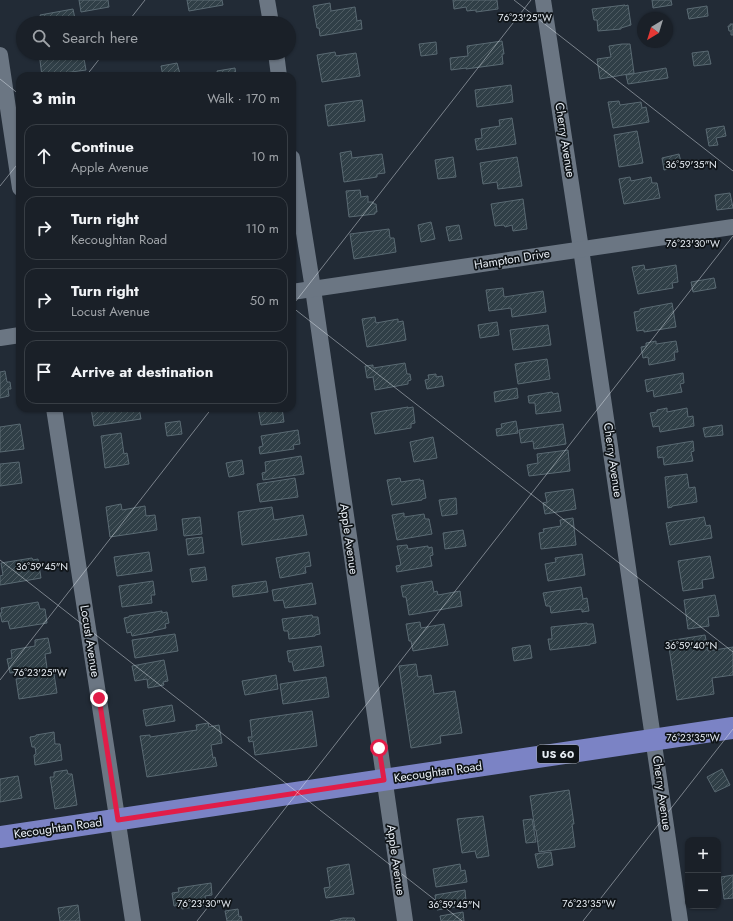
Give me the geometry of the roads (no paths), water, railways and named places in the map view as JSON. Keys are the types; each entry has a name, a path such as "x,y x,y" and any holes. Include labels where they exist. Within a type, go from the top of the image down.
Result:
{"main road":[{"name":"Kecoughtan Road","path":"0,837 733,728"}],"street":[{"path":"267,0 270,16"},
{"name":"Cherry Avenue","path":"543,0 680,921"},
{"path":"0,55 16,161"},
{"path":"277,60 278,72"},
{"name":"Apple Avenue","path":"296,183 313,289 404,921"},
{"name":"Hampton Drive","path":"296,291 733,227"},
{"path":"0,338 16,336"},
{"name":"Locust Avenue","path":"55,412 133,921"}]}
